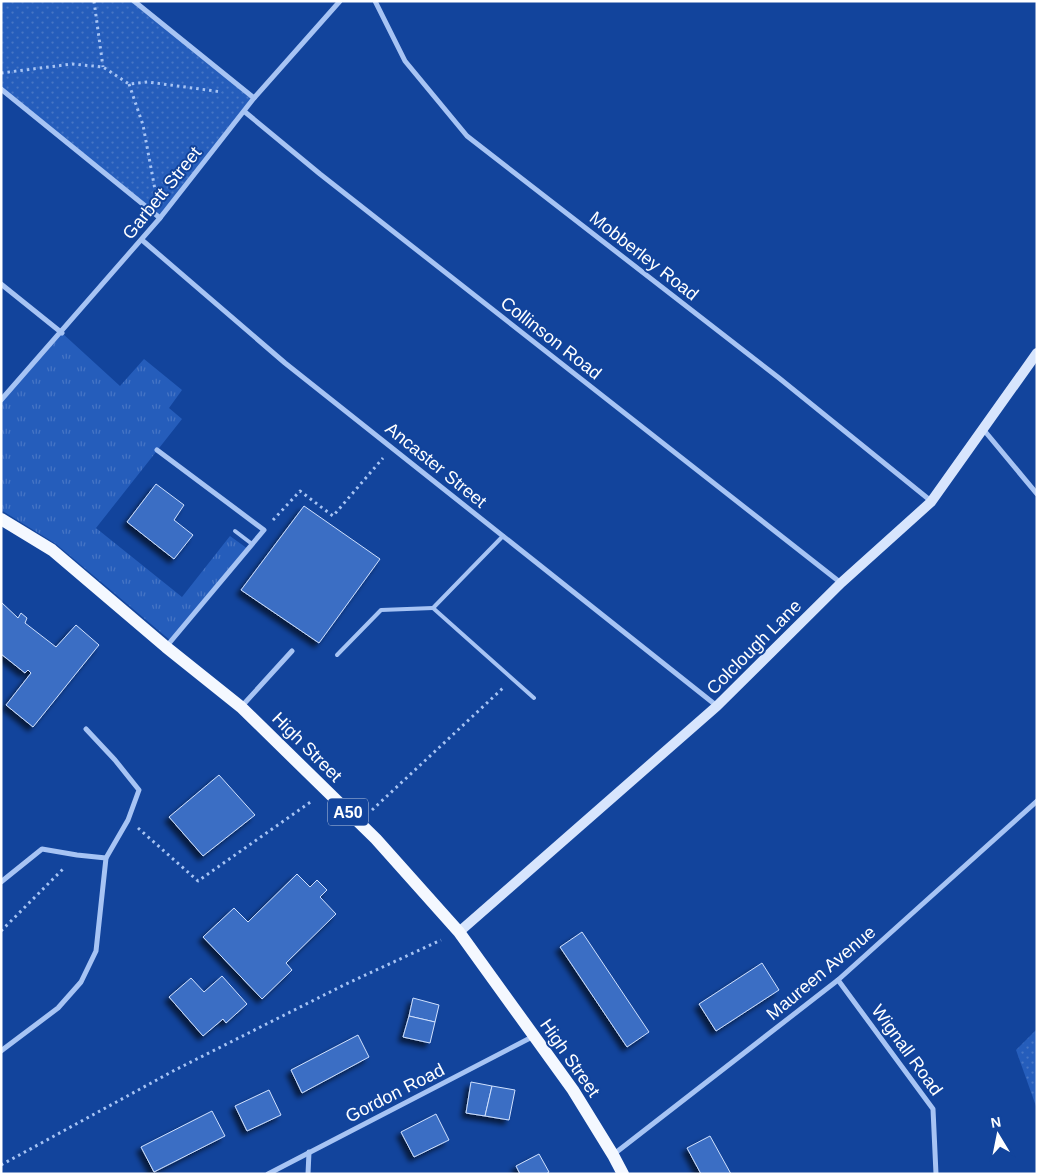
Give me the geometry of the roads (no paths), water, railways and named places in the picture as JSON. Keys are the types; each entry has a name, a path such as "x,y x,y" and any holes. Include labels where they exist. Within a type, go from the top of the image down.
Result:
{"main road":[{"name":"High Street","path":"1,519 52,550 166,647 242,707 358,822 459,932 573,1090 613,1155 622,1174"}],"street":[{"path":"134,1 254,98"},
{"name":"Garbett Street","path":"1,400 142,240 245,112 254,98 340,1"},
{"name":"Mobberley Road","path":"375,1 405,61 466,136 771,372 931,502"},
{"path":"1,89 160,218"},
{"name":"Collinson Road","path":"245,112 320,174 841,583"},
{"name":"Ancaster Street","path":"142,240 285,363 717,706"},
{"path":"1,284 62,332"},
{"name":"Colclough Lane","path":"459,932 717,706 841,583 931,502 1037,353"},
{"path":"983,429 1037,494"},
{"path":"157,450 264,530 166,647"},
{"path":"242,707 292,651"},
{"path":"1,1051 58,1008 81,982 96,951 106,858 128,820 138,790 115,760 86,729"},
{"name":"Maureen Avenue","path":"613,1155 838,980 1037,801"},
{"path":"1,882 42,849 106,858"},
{"name":"Wignall Road","path":"838,980 933,1109 936,1174"},
{"name":"Gordon Road","path":"268,1174 534,1036"},
{"path":"308,1174 309,1152"}],"lane":[{"path":"235,531 252,544"},
{"path":"337,655 381,610 433,608 503,536"},
{"path":"433,608 534,698"}]}
